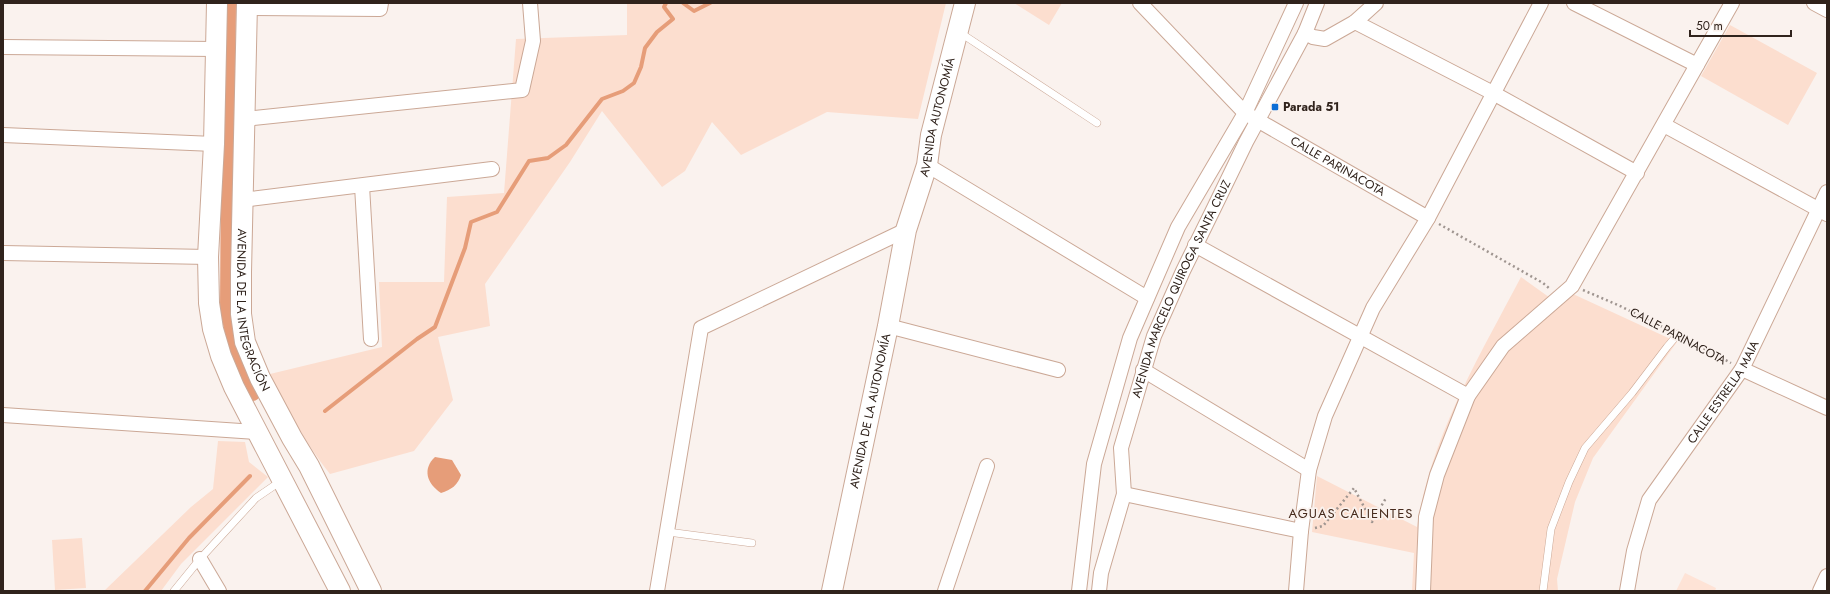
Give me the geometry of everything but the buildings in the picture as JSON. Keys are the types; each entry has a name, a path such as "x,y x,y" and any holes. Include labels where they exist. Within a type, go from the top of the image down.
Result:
{"main road":[{"path":"217,3 214,144 208,257 209,303 213,329 221,356 257,432 270,454 340,591"},
{"name":"AVENIDA AUTONOMÍA","path":"906,230 927,165 932,135 964,3"},
{"name":"AVENIDA DE LA INTEGRACIÓN","path":"247,6 242,200 241,314 245,342 260,378 292,438 309,466 371,591"},
{"name":"AVENIDA DE LA AUTONOMÍA","path":"832,591 888,326 906,230"},
{"path":"270,454 292,438"}],"street":[{"path":"247,6 380,9 381,3"},
{"path":"244,119 522,90 533,41 530,3"},
{"name":"CALLE PARINACOTA","path":"1140,3 1244,113 1428,218"},
{"name":"AVENIDA MARCELO QUIROGA SANTA CRUZ","path":"1080,591 1094,464 1130,338 1178,227 1244,113 1296,3"},
{"name":"AVENIDA MARCELO QUIROGA SANTA CRUZ","path":"1099,591 1101,573 1124,494 1121,448 1154,336 1246,142 1305,33 1318,3"},
{"path":"1305,33 1313,38 1325,39 1355,22 1376,3"},
{"path":"1296,591 1301,531 1310,470 1325,416 1373,308 1428,218 1541,3"},
{"path":"1574,3 1697,65"},
{"path":"1423,591 1426,517 1437,475 1468,396 1503,346 1572,286 1732,3"},
{"path":"1814,3 1827,10"},
{"path":"1355,22 1493,93 1637,173"},
{"path":"3,47 216,50"},
{"path":"1664,125 1822,212"},
{"path":"3,135 214,144"},
{"path":"927,165 1147,298"},
{"path":"242,200 492,169"},
{"path":"362,186 372,339"},
{"name":"CALLE ESTRELLA MAIA","path":"1627,591 1634,551 1649,500 1742,369 1822,212 1827,192"},
{"path":"657,591 701,328 906,230"},
{"path":"1196,245 1468,396"},
{"path":"3,253 208,257"},
{"path":"888,326 1058,370"},
{"path":"1742,369 1827,408"},
{"path":"1143,370 1310,470"},
{"path":"3,415 257,432"},
{"path":"945,591 987,466"},
{"path":"1124,494 1301,531"},
{"path":"200,559 219,591"},
{"path":"1820,591 1827,576"}],"lane":[{"path":"957,31 1097,123"},
{"path":"1543,591 1551,529 1569,482 1585,448 1632,394 1667,346 1678,334"},
{"path":"174,591 200,559 256,498 283,479"},
{"path":"668,532 752,543"}],"path":[{"path":"1428,218 1543,283 1560,298"},
{"name":"CALLE PARINACOTA","path":"1572,286 1620,306 1678,334 1742,369"},
{"path":"1301,531 1323,526 1354,488 1372,522 1386,498"}],"shaded area":[{"path":"627,3 946,3 918,119 827,112 741,155 712,122 685,171 662,187 602,111 570,162 485,284 490,326 438,337 453,400 414,451 330,474 305,438 270,374 382,347 379,282 444,282 447,197 504,193 516,39 627,35"},
{"path":"1014,3 1062,3 1049,25"},
{"path":"1730,25 1817,73 1788,125 1701,76"},
{"path":"1521,277 1560,305 1573,294 1677,342 1593,458 1575,502 1557,579 1558,591 1412,591 1414,553 1312,532 1317,476 1417,527 1424,493 1433,461 1445,429 1473,367"},
{"path":"218,441 245,442 249,462 268,477 181,564 161,591 104,591 191,507 213,489"},
{"path":"435,457 452,460 461,475 454,487 441,493 432,485 427,471 428,466"},
{"path":"82,538 86,588 55,590 52,540"},
{"path":"1685,573 1716,588 1715,591 1676,591"}],"waterway":[{"path":"229,3 227,309 234,343 253,394"},
{"path":"325,411 417,339 435,327 465,248 471,222 497,212 529,161 548,158 566,145 602,99 623,91 634,83 641,67 645,48 657,32 673,19 664,7 666,3"},
{"path":"683,3 694,11 710,3"},
{"path":"145,591 189,538 250,476"}],"place":[{"name":"Parada 51","path":"1275,107"}],"district":[{"name":"AGUAS CALIENTES","path":"1351,513"}]}
